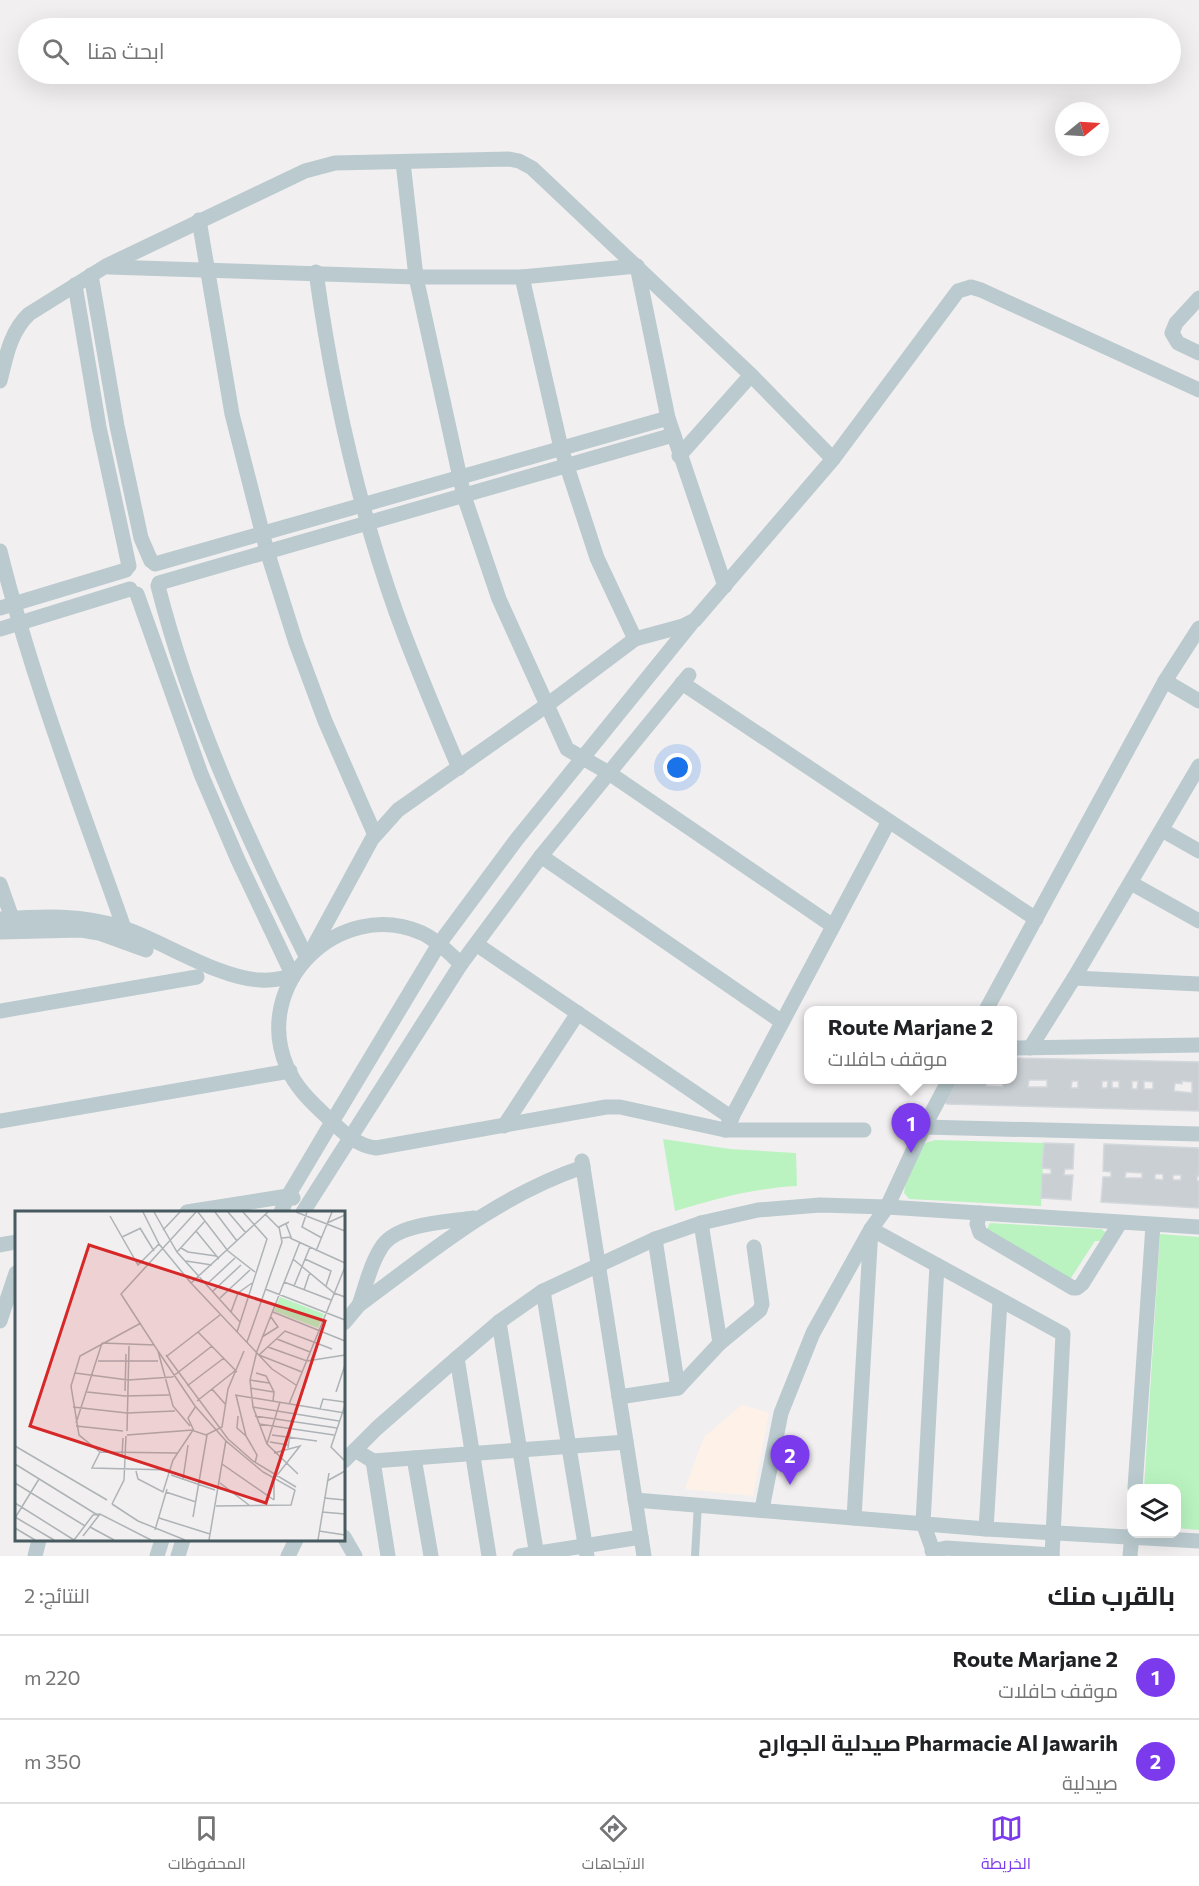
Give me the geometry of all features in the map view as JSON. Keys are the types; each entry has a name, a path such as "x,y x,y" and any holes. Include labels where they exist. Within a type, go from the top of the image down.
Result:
{"street":[{"path":"0,381 13,334 20,322 41,305 106,266 199,220 317,167 335,163 510,159 526,164 637,266 751,375 833,459"},
{"path":"403,162 416,277 464,496 499,599 567,749 609,773 833,926"},
{"path":"199,220 232,414 267,551 296,643 325,721 375,835"},
{"path":"106,266 416,277 522,277 637,266"},
{"path":"637,266 668,418 725,586"},
{"path":"316,272 326,345 349,452 368,522 395,610 421,680 459,768"},
{"path":"91,275 117,426 141,538 160,573 158,585 189,687 218,766 253,849 308,956"},
{"path":"522,277 561,448 597,558 635,639"},
{"path":"75,285 99,428 128,568 125,580 134,592 201,774 238,860 293,976"},
{"path":"281,1211 288,1196 439,944 517,839 582,758 695,620 833,459 952,296 965,288 981,290 1199,390"},
{"path":"1199,298 1176,323 1172,333 1178,343 1199,353"},
{"path":"680,456 751,375"},
{"path":"7,606 128,568 137,560 153,563 668,418"},
{"path":"0,629 134,592 149,594 158,585 267,551 673,435"},
{"path":"0,551 7,606 19,624 44,704 124,928"},
{"path":"695,620 683,626 635,639 547,705 398,810 375,835 308,956 293,976 283,1000 280,1017 279,1034 282,1052 290,1071 307,1097 351,1139 365,1147 376,1148 606,1107 620,1107 728,1124 864,1130"},
{"path":"989,1006 1165,681 1199,628"},
{"path":"193,1211 288,1196 305,1208 461,964 541,856 686,679 889,821 1036,919"},
{"path":"1165,681 1199,701"},
{"path":"1030,1048 1162,830 1195,782 1199,766"},
{"path":"728,1124 889,821"},
{"path":"1162,830 1199,851"},
{"path":"541,856 782,1022"},
{"path":"1131,883 1199,921"},
{"path":"0,884 6,919 72,917 91,919 124,928 228,974 261,980 293,976"},
{"path":"308,956 337,935 370,926 405,928 421,933 439,944 461,964"},
{"path":"0,932 81,930 99,933 146,950"},
{"path":"476,944 578,1013 728,1124"},
{"path":"0,1011 197,977"},
{"path":"1074,978 1199,984"},
{"path":"504,1126 578,1013"},
{"path":"1017,1048 1199,1045"},
{"path":"0,1121 290,1071"},
{"path":"762,1509 772,1453 785,1403 813,1333 871,1229 886,1207 947,1084"},
{"path":"924,1127 1199,1134"},
{"path":"345,1322 359,1305 477,1218 539,1183 583,1164 644,1556"},
{"path":"345,1460 457,1358 543,1291 598,1263 701,1223 758,1210 795,1206 886,1207 1199,1227"},
{"path":"980,1213 977,1224 980,1233 1073,1288 1082,1284 1120,1223"},
{"path":"359,1305 375,1262 383,1245 391,1236 406,1229 477,1218"},
{"path":"701,1223 720,1343"},
{"path":"1135,1484 1153,1225"},
{"path":"871,1229 937,1265 1000,1301 1063,1334 1052,1555 946,1548 934,1554 923,1523 937,1265"},
{"path":"854,1518 871,1229"},
{"path":"655,1239 678,1388"},
{"path":"0,1245 15,1242"},
{"path":"619,1397 678,1388 720,1343 760,1310 762,1304 754,1247"},
{"path":"0,1321 15,1276"},
{"path":"543,1291 586,1551"},
{"path":"986,1529 1000,1301"},
{"path":"499,1323 537,1555"},
{"path":"457,1358 489,1556"},
{"path":"355,1449 373,1461 626,1442"},
{"path":"414,1458 431,1556"},
{"path":"373,1461 388,1556"},
{"path":"635,1500 986,1529 1127,1536"},
{"path":"520,1556 586,1551 641,1537"},
{"path":"1130,1556 1132,1538"},
{"path":"1159,1538 1199,1541"},
{"path":"345,1540 355,1556"},
{"path":"35,1556 39,1541"},
{"path":"157,1556 161,1541"},
{"path":"178,1556 182,1541"},
{"path":"288,1556 295,1541"}],"lane":[{"path":"695,1556 698,1504"}],"shaded area":[{"path":"742,1405 769,1413 753,1496 685,1489 704,1437"}],"green space":[{"path":"663,1139 730,1149 796,1153 797,1186 720,1198 675,1211"},
{"path":"935,1140 1044,1143 1041,1206 909,1199 904,1193 905,1186 922,1146"},
{"path":"990,1223 1101,1229 1107,1233 1103,1241 1095,1241 1069,1281 985,1233"},
{"path":"1160,1234 1199,1237 1199,1530 1181,1528 1181,1484 1144,1484"}],"building":[{"path":"1017,1058 1199,1062 1199,1111 947,1104 945,1102 955,1084 986,1084 986,1086 1003,1087 1003,1084 1017,1084","holes":["1029,1080 1047,1080 1047,1087 1028,1087","1072,1081 1078,1081 1078,1088 1071,1088","1102,1081 1108,1081 1107,1088 1102,1088","1112,1081 1119,1081 1119,1088 1112,1088","1132,1081 1138,1081 1137,1089 1132,1089","1144,1081 1153,1082 1153,1089 1144,1089","1182,1081 1192,1082 1192,1093 1174,1091 1175,1083 1182,1084"]},
{"path":"1044,1143 1074,1144 1073,1169 1065,1169 1064,1175 1073,1175 1071,1200 1041,1198 1042,1174 1051,1174 1051,1169 1042,1168"},
{"path":"1104,1144 1199,1148 1197,1181 1199,1181 1199,1208 1101,1202 1103,1177 1111,1177 1111,1172 1103,1171","holes":["1126,1172 1142,1173 1142,1178 1125,1178","1155,1174 1163,1174 1163,1180 1155,1179","1173,1175 1181,1175 1181,1180 1173,1180"]}],"place":[{"name":"Route Marjane 2","path":"911,1153"},
{"name":"Pharmacie Al Jawarih صيدلية الجوارح","path":"790,1485"}]}
